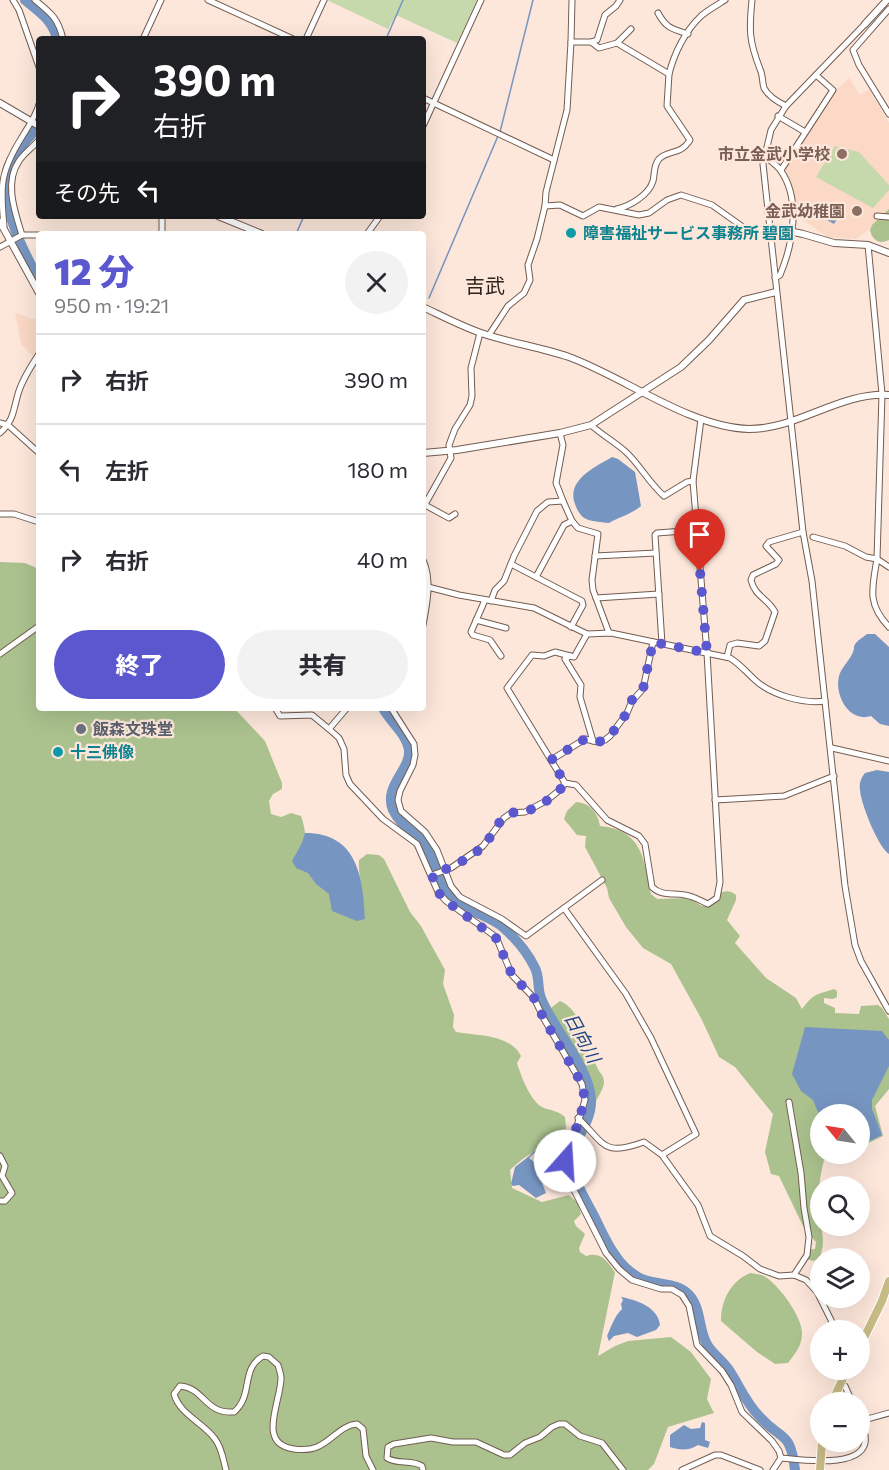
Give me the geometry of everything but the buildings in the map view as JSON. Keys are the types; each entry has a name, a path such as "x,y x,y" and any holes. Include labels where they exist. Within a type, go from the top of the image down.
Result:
{"main road":[{"path":"870,1326 889,1281"},
{"path":"836,1392 842,1380"},
{"path":"820,1470 821,1452"}],"street":[{"path":"13,0 19,10 36,58"},
{"path":"35,0 59,23 62,36"},
{"path":"144,36 161,0"},
{"path":"208,0 286,36"},
{"path":"307,36 324,0"},
{"path":"426,120 481,0"},
{"path":"489,335 508,306 524,293 530,280 528,265 537,239 567,110 572,42 572,0"},
{"path":"572,42 597,40 605,15 620,0"},
{"path":"615,210 624,208 646,193 652,184 655,167 660,158 685,148 690,140 667,106 669,74 673,57 701,16 725,0"},
{"path":"752,0 749,30 754,59 761,71 764,89 776,101 786,106"},
{"path":"888,0 778,116 767,140 763,164 803,532 812,581 832,748 845,886 855,945 861,961 889,1011"},
{"path":"889,9 853,50 859,65 889,114"},
{"path":"658,13 668,27 687,34"},
{"path":"591,42 599,48 617,43 631,29"},
{"path":"617,43 669,74"},
{"path":"781,170 833,90 816,75"},
{"path":"426,99 554,159"},
{"path":"0,103 35,124 8,159 0,192 2,224 36,287"},
{"path":"778,116 805,133"},
{"path":"22,235 11,202 14,172 19,160 36,143"},
{"path":"764,155 781,170 789,190 793,213 784,264 780,275 774,278"},
{"path":"544,206 560,206 583,216 599,207 639,215 649,213 667,200 681,195 712,205 743,227 756,231 769,227 834,243 868,244 889,252"},
{"path":"877,216 889,217"},
{"path":"228,219 255,231"},
{"path":"0,248 22,235 36,236"},
{"path":"868,244 886,394 873,603 880,618 889,627"},
{"path":"426,453 560,433 591,425 692,357 744,300 776,291"},
{"path":"426,308 480,333 569,357 701,419 731,427 764,428 792,423 848,399 886,394"},
{"path":"426,502 451,458 448,445 470,405 471,368 480,333"},
{"path":"0,433 8,425 15,410 17,395 36,359"},
{"path":"587,634 574,657 555,652 544,656 532,656 507,688 565,783 576,785 608,820 639,836 645,844 652,887 664,894 687,895 708,904 717,897 719,892 707,653 693,481 701,419"},
{"path":"0,423 8,425 36,450"},
{"path":"591,425 624,449 664,496 687,482 693,481"},
{"path":"560,433 563,445 556,483 572,521 578,528 598,534 592,580 609,633"},
{"path":"501,656 490,640 473,635 471,632 488,600 504,581 537,511 548,502 563,501"},
{"path":"426,507 449,518 455,514"},
{"path":"0,514 14,514 36,521"},
{"path":"536,577 564,525 572,521"},
{"path":"662,644 655,535 697,530"},
{"path":"727,657 730,645 737,643 759,646 765,641 775,612 772,606 758,596 751,579 753,575 776,564 779,560 766,546 769,542 803,532"},
{"path":"813,537 877,559 889,567"},
{"path":"595,556 656,553"},
{"path":"511,564 582,602 583,605 571,627"},
{"path":"426,568 428,587 426,602"},
{"path":"428,587 534,608 587,634 609,633 727,657 741,665 756,682 780,695 805,702 825,701"},
{"path":"596,598 659,594"},
{"path":"476,620 506,628"},
{"path":"0,654 36,628"},
{"path":"551,760 585,739 598,742 610,736 627,713 632,700 643,689 653,642"},
{"path":"570,656 565,659 581,685 580,697 594,741"},
{"path":"277,711 280,716 312,715 339,738 345,749 346,775 350,784 383,819 417,844 438,892 446,901 496,938 512,975 534,998 582,1084 585,1100 573,1136 564,1152 573,1188 598,1239 619,1269 632,1280 661,1289 672,1289 682,1295 689,1306 697,1345 722,1371 731,1385 742,1412 772,1441 784,1459"},
{"path":"329,729 344,711"},
{"path":"393,711 414,744 415,754 413,765 400,791 398,800 401,811 426,832 437,850 451,886 460,897 502,919 526,936 602,880"},
{"path":"832,748 889,761"},
{"path":"715,800 784,796 834,776"},
{"path":"432,875 446,870 483,846 504,818 511,813 525,812 546,801 565,783"},
{"path":"564,908 626,994 651,1038 696,1134 662,1155"},
{"path":"789,1102 809,1237 807,1255 794,1275"},
{"path":"579,1118 606,1147 620,1149 644,1142 662,1155 698,1205 710,1236 760,1269 779,1276 794,1275 806,1280 817,1292 831,1320"},
{"path":"0,1156 5,1166 2,1176 12,1193 5,1201 0,1202"},
{"path":"226,1470 221,1449 215,1439 180,1407 174,1394 180,1386 186,1386 194,1390 214,1409 222,1413 234,1412 244,1402 252,1366 263,1356 269,1357 278,1365 281,1379 272,1424 274,1436 279,1443 289,1448 312,1448 320,1446 345,1428 357,1424 363,1429 366,1456 373,1470"},
{"path":"840,1384 845,1386 848,1392"},
{"path":"870,1418 889,1413"},
{"path":"423,1470 422,1466 417,1463 393,1462 387,1458 388,1447 431,1438 453,1442 476,1442 504,1455 510,1455 525,1443 540,1437 559,1424 565,1424 580,1436 602,1443 623,1470"},
{"path":"773,1470 784,1459 841,1461 855,1457 860,1452"},
{"path":"681,1470 715,1455 721,1455 760,1470"}],"shaded area":[{"name":"市立金武小学校","path":"849,78 860,95 869,89 889,123 889,213 857,239 828,237 796,215 793,188 785,169 836,90"},
{"path":"15,312 36,318 36,353 33,356 21,344"}],"green space":[{"path":"327,0 477,0 457,43 396,15 388,29"},
{"path":"835,146 859,152 889,185 889,190 873,208 816,177"},
{"path":"889,209 889,240 879,242 874,239 870,230 872,225"},
{"path":"0,562 25,563 36,568 36,711 237,711 265,741 282,783 282,789 273,794 269,801 271,814 281,817 291,813 301,816 310,865 317,883 324,890 360,895 359,860 367,854 379,855 384,859 410,912 421,926 445,970 443,984 454,1015 453,1027 456,1032 493,1037 516,1049 521,1056 517,1063 521,1075 535,1101 544,1108 558,1112 565,1117 566,1128 558,1144 538,1150 510,1170 512,1188 542,1202 569,1195 578,1203 581,1214 574,1221 576,1226 585,1234 579,1248 580,1252 586,1256 600,1256 615,1272 598,1356 628,1341 671,1337 691,1352 711,1379 707,1399 714,1413 668,1427 654,1464 648,1470 0,1470"},
{"path":"576,802 585,804 597,817 600,826 614,829 633,840 643,859 651,894 657,899 688,898 702,906 723,892 732,892 736,895 727,920 740,936 735,943 766,978 796,998 802,1009 815,996 834,989 837,991 837,997 824,998 824,1003 835,1008 835,1013 859,1014 861,1006 878,1005 889,1019 889,1089 875,1106 883,1136 870,1142 872,1095 814,1100 816,1104 810,1104 810,1164 823,1164 820,1176 810,1176 810,1235 804,1228 779,1176 771,1174 765,1152 773,1114 735,1067 719,1057 702,1020 671,964 643,948 626,927 609,898 607,888 585,847 586,836 577,835 564,819 567,811"},
{"path":"560,1001 568,1006 579,1021 603,1078 603,1087 595,1103 588,1081 552,1014 551,1008"},
{"path":"811,1236 822,1236 823,1248 815,1248 816,1242"},
{"path":"806,1250 810,1250 810,1260 807,1259"},
{"path":"750,1273 759,1274 770,1280 789,1302 798,1319 802,1334 801,1342 788,1363 775,1364 757,1352 721,1321 721,1313 728,1292 737,1281"}],"water":[{"path":"822,203 840,214 834,224 815,213"},
{"path":"612,457 635,472 641,506 609,523 586,519 580,515 576,506 573,496 575,488 584,475"},
{"path":"867,634 875,634 889,647 889,726 880,724 871,716 856,716 850,712 839,692 840,673 852,655 855,644"},
{"path":"877,770 889,772 889,854 880,843 871,825 860,790 865,773"},
{"path":"305,833 336,840 354,860 362,887 365,919 357,921 332,911 329,894 316,884 308,873 296,868 292,861"},
{"path":"805,1027 882,1031 889,1040 889,1066 872,1100 872,1109 882,1135 870,1141 870,1104 815,1104 801,1091 792,1074"},
{"path":"528,1157 534,1162 546,1193 536,1198 519,1185 511,1184 515,1167"},
{"path":"621,1297 640,1302 651,1309 660,1325 656,1330 637,1337 628,1333 614,1336 609,1341 607,1336 622,1309"},
{"path":"702,1422 705,1423 705,1440 710,1442 708,1448 698,1445 684,1449 670,1447 670,1435 684,1425 691,1429 700,1428"}],"waterway":[{"name":"日向川","path":"25,0 49,21 56,36"},
{"path":"387,36 403,0"},
{"path":"500,132 533,0"},
{"name":"日向川","path":"36,129 11,161 6,182 14,226 36,274"},
{"path":"429,298 498,136"},
{"path":"297,231 303,219"},
{"name":"日向川","path":"385,711 402,733 409,750 406,764 392,793 393,810 399,820 424,843 451,896 463,906 499,924 525,952 537,972 540,994 547,1010 584,1075 589,1088 591,1107 587,1121 570,1155 571,1163 579,1188 607,1242 619,1261 635,1275 644,1280 678,1288 689,1295 696,1307 708,1346 729,1370 754,1411 784,1437 790,1448 795,1470"},
{"path":"528,1158 535,1151 544,1147 562,1145"}],"place":[{"name":"市立金武小学校","path":"842,154"},
{"name":"金武幼稚園","path":"857,211"},
{"name":"障害福祉サービス事務所 碧園","path":"571,233"},
{"name":"飯森文珠堂","path":"81,729"},
{"name":"十三佛像","path":"58,752"}],"district":[{"name":"吉武","path":"485,286"}],"route":[{"path":"565,1161 564,1152 576,1129 585,1100 582,1084 534,998 512,975 496,938 446,901 438,892 432,875 450,868 483,846 504,818 511,813 525,812 546,801 561,789 565,783 551,760 585,739 598,742 610,736 627,713 632,700 643,689 653,642 707,653 700,571"}]}
